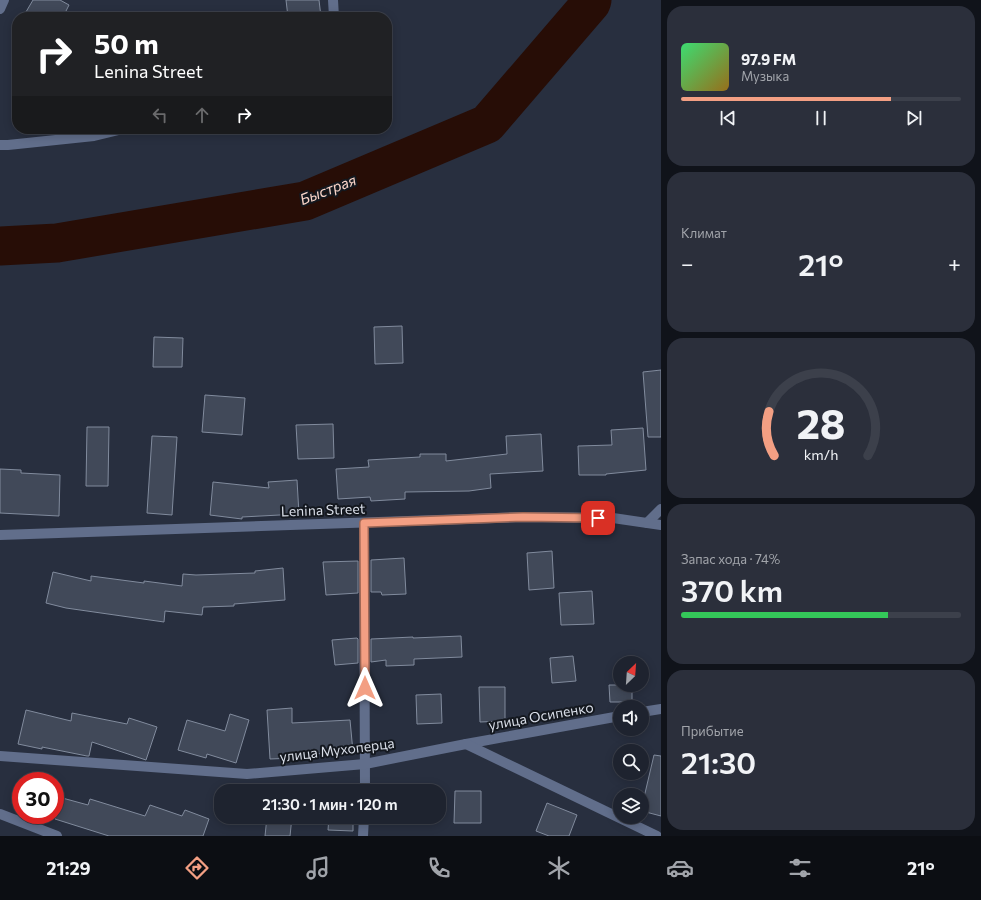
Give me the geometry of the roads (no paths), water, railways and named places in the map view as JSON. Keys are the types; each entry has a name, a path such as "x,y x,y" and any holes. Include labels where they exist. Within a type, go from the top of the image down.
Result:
{"street":[{"path":"0,9 4,0"},
{"path":"333,0 334,12"},
{"path":"0,145 102,134"},
{"path":"647,523 661,509"},
{"name":"Lenina Street","path":"0,535 531,517 613,518 661,525"},
{"path":"364,523 364,784"},
{"path":"649,711 661,709"},
{"name":"улица Осипенко","path":"466,744 613,717"},
{"path":"466,744 657,836"},
{"name":"улица Мухоперца","path":"0,756 247,774 365,764 466,744"},
{"path":"0,814 57,836"},
{"path":"363,836 364,824"}],"waterway":[{"name":"Быстрая","path":"0,246 57,243 305,201 487,124 592,0"}]}
